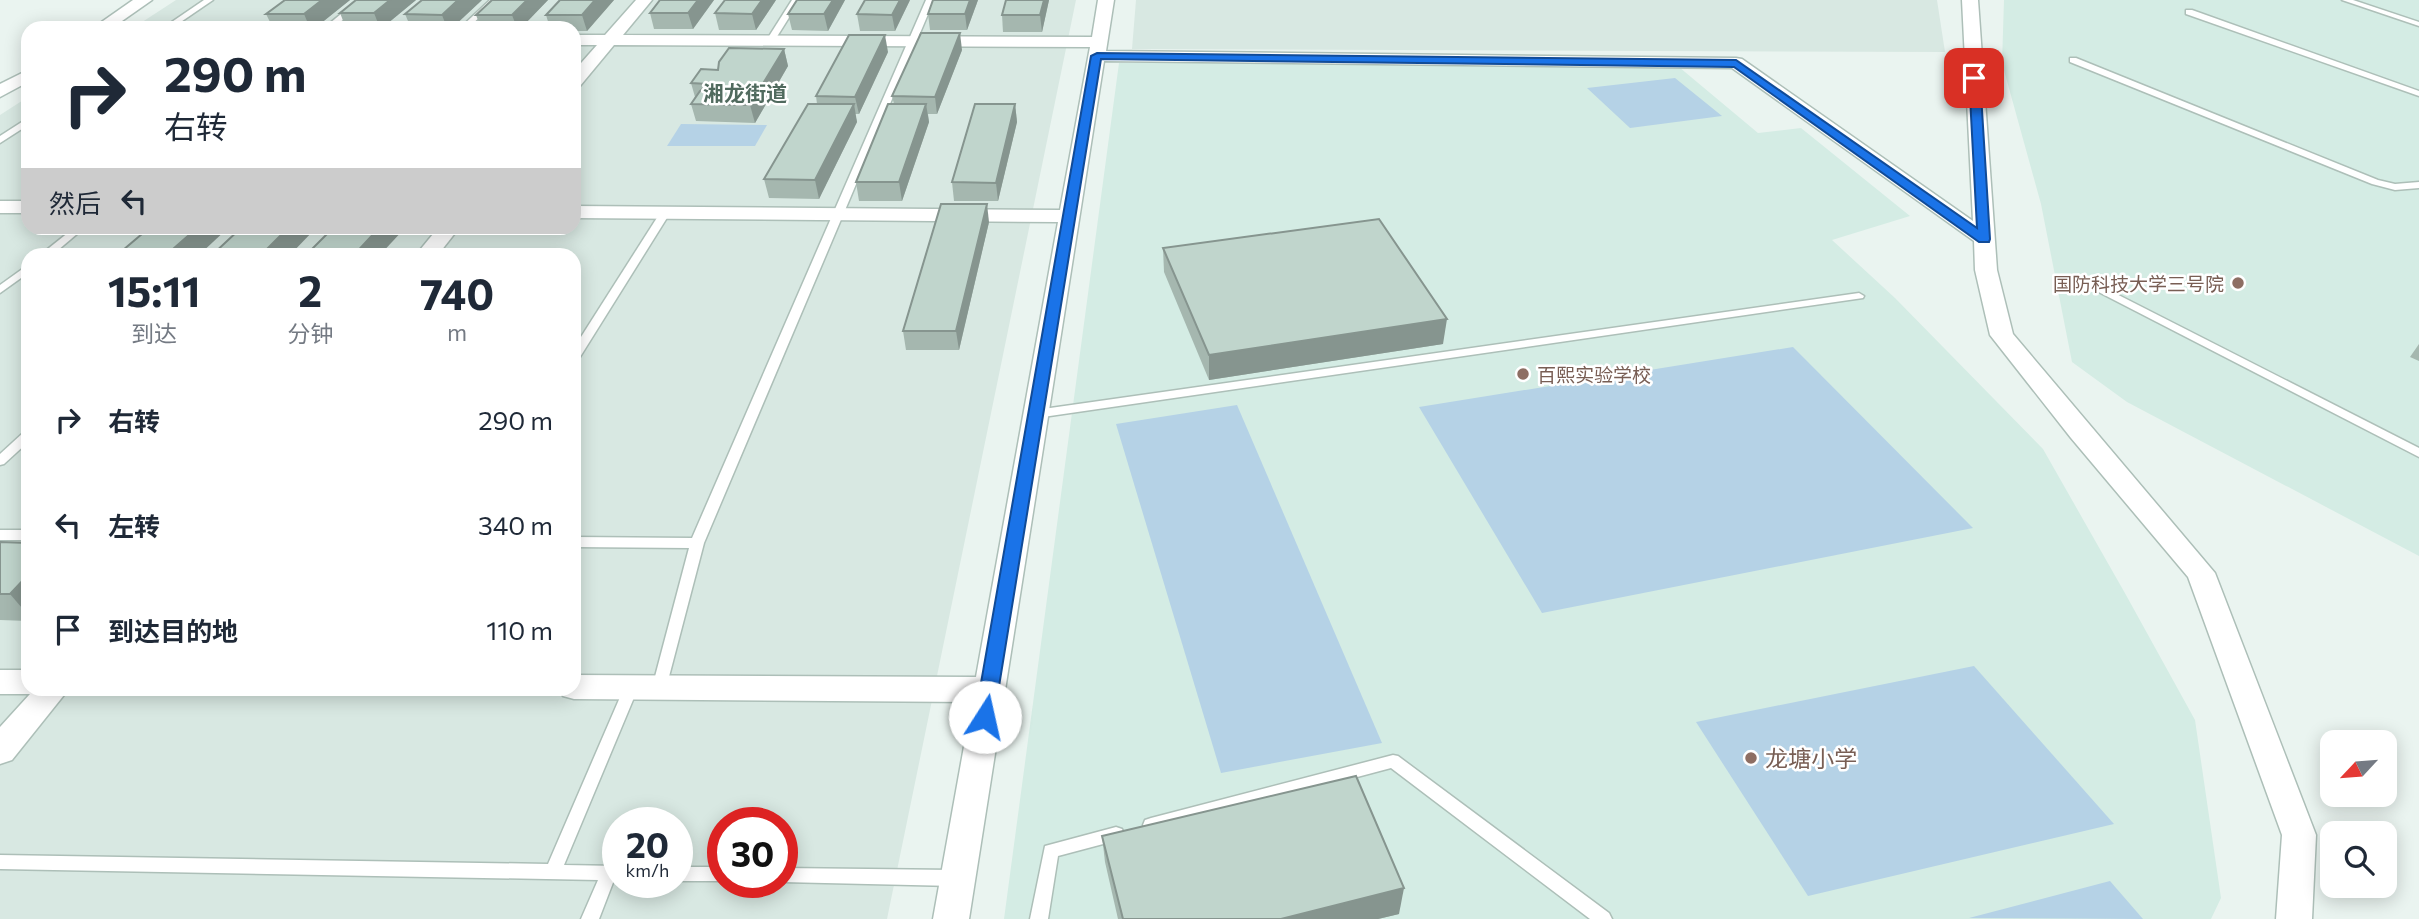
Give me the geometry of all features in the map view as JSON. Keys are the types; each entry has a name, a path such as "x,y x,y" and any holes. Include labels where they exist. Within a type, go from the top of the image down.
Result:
{"street":[{"path":"112,21 144,0"},
{"path":"581,74 644,0"},
{"path":"951,919 1106,0"},
{"path":"1970,0 1986,270 2002,335 2080,432 2201,573 2299,835 2294,919"},
{"path":"581,40 912,41 1098,49 1736,64 1984,239"},
{"path":"0,92 21,79"},
{"path":"0,207 21,207"},
{"path":"581,212 1069,216"},
{"path":"0,682 21,682"},
{"path":"581,687 989,691"},
{"path":"0,750 47,696"}],"lane":[{"path":"178,21 209,0"},
{"path":"337,21 363,0"},
{"path":"472,21 494,0"},
{"path":"770,41 796,0"},
{"path":"553,872 645,688 697,543 841,214 930,0"},
{"path":"2346,0 2419,24"},
{"path":"2189,12 2419,94"},
{"path":"2073,60 2375,182 2395,187 2419,185"},
{"path":"0,140 21,126"},
{"path":"581,346 665,213"},
{"path":"54,248 70,235"},
{"path":"0,290 21,274"},
{"path":"2087,282 2419,453"},
{"path":"1036,414 1859,296"},
{"path":"0,461 21,442"},
{"path":"0,535 21,535"},
{"path":"581,542 697,543"},
{"path":"1039,919 1051,851 1392,761 1603,919"},
{"path":"0,862 602,873"},
{"path":"798,876 958,878"},
{"path":"590,919 602,895"}],"shaded area":[{"path":"176,0 1076,0 887,919 0,919 0,115 21,102 21,235 581,235 581,21 144,21"},
{"path":"1136,0 1937,0 1945,52 1132,49"},
{"name":"国防科技大学三号院","path":"2004,0 2419,0 2419,556 2127,402 2072,362 2041,204 2002,63"},
{"name":"百熙实验学校","path":"1186,56 1673,62 1758,133 1801,128 1910,216 1832,240 1895,298 2043,449 2126,595 2195,720 2221,898 2211,919 1004,919 1119,63 1165,62"},
{"path":"1675,78 1722,116 1630,128 1587,88"},
{"path":"681,124 767,125 755,146 667,146"},
{"path":"1793,347 1973,528 1542,613 1419,407"},
{"path":"1237,405 1382,743 1221,773 1116,424"},
{"path":"1974,666 2114,824 1808,896 1696,722"},
{"path":"2110,881 2143,919 1969,918"}],"building":[{"path":"285,0 322,0 304,14 266,14"},
{"path":"356,0 390,0 374,13 340,13"},
{"path":"422,0 458,0 442,15 405,14"},
{"path":"492,0 527,0 512,15 476,15"},
{"path":"560,0 595,0 582,15 546,15"},
{"path":"660,0 698,0 688,13 650,13"},
{"path":"725,0 762,0 752,14 715,13"},
{"path":"797,0 833,0 824,14 788,14"},
{"path":"865,0 900,0 892,15 857,14"},
{"path":"933,0 970,0 965,14 928,14"},
{"path":"1006,0 1044,0 1040,15 1002,15"},
{"path":"921,33 960,33 935,97 892,96"},
{"path":"849,35 885,35 855,97 816,96"},
{"path":"729,48 784,49 750,105 691,104 709,84 691,83 701,69 718,70 719,62"},
{"path":"808,104 854,104 815,180 764,179"},
{"path":"888,104 926,104 899,182 856,182"},
{"path":"975,104 1015,104 996,183 952,182"},
{"path":"941,204 987,204 956,331 903,331"},
{"path":"1379,219 1447,319 1209,355 1163,248"},
{"path":"141,235 189,235 174,248 125,248"},
{"path":"234,235 281,235 268,248 220,248"},
{"path":"326,235 372,235 360,248 313,248"},
{"path":"0,542 21,543 21,582 10,594 0,594"},
{"path":"1356,776 1404,888 1281,919 1123,919 1102,836"}],"place":[{"name":"国防科技大学三号院","path":"2238,283"},
{"name":"百熙实验学校","path":"1523,374"},
{"name":"龙塘小学","path":"1751,758"}],"district":[{"name":"湘龙街道","path":"745,92"}],"route":[{"path":"985,717 1097,56 1736,64 1984,239 1974,78"}]}
